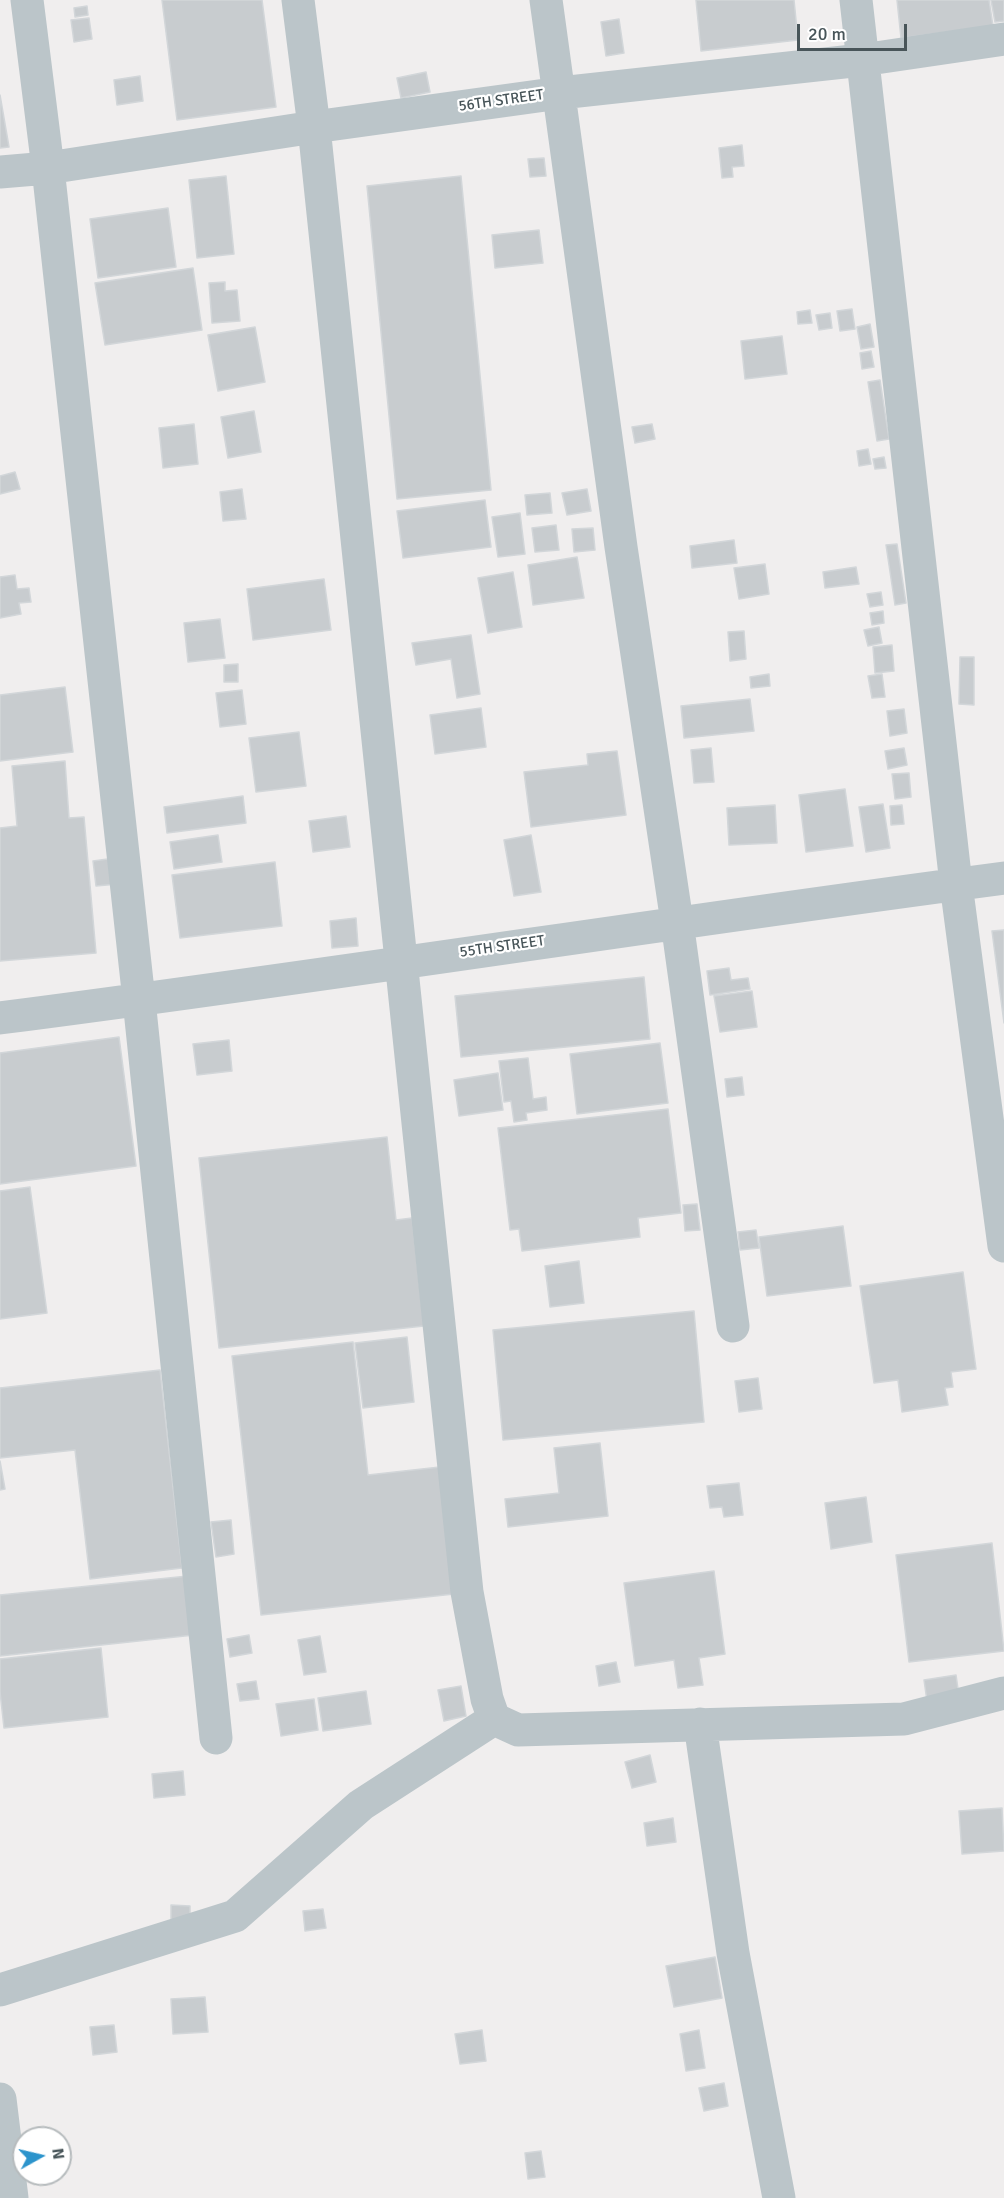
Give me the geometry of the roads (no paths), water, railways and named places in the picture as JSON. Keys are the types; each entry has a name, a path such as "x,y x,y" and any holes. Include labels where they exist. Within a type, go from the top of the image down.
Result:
{"street":[{"path":"27,0 48,168 139,1000 216,1738"},
{"path":"298,0 314,127 467,1592 487,1699 494,1719 518,1730 904,1719 1004,1693"},
{"path":"546,0 621,547 677,922 733,1326"},
{"path":"856,0 956,884 1004,1246"},
{"name":"56TH STREET","path":"0,172 48,168 314,127 560,93 862,60 1004,39"},
{"name":"55TH STREET","path":"0,1018 1004,878"},
{"path":"0,1990 235,1916 361,1805 494,1719"},
{"path":"700,1724 733,1953 779,2198"},
{"path":"0,2099 12,2198"}]}
